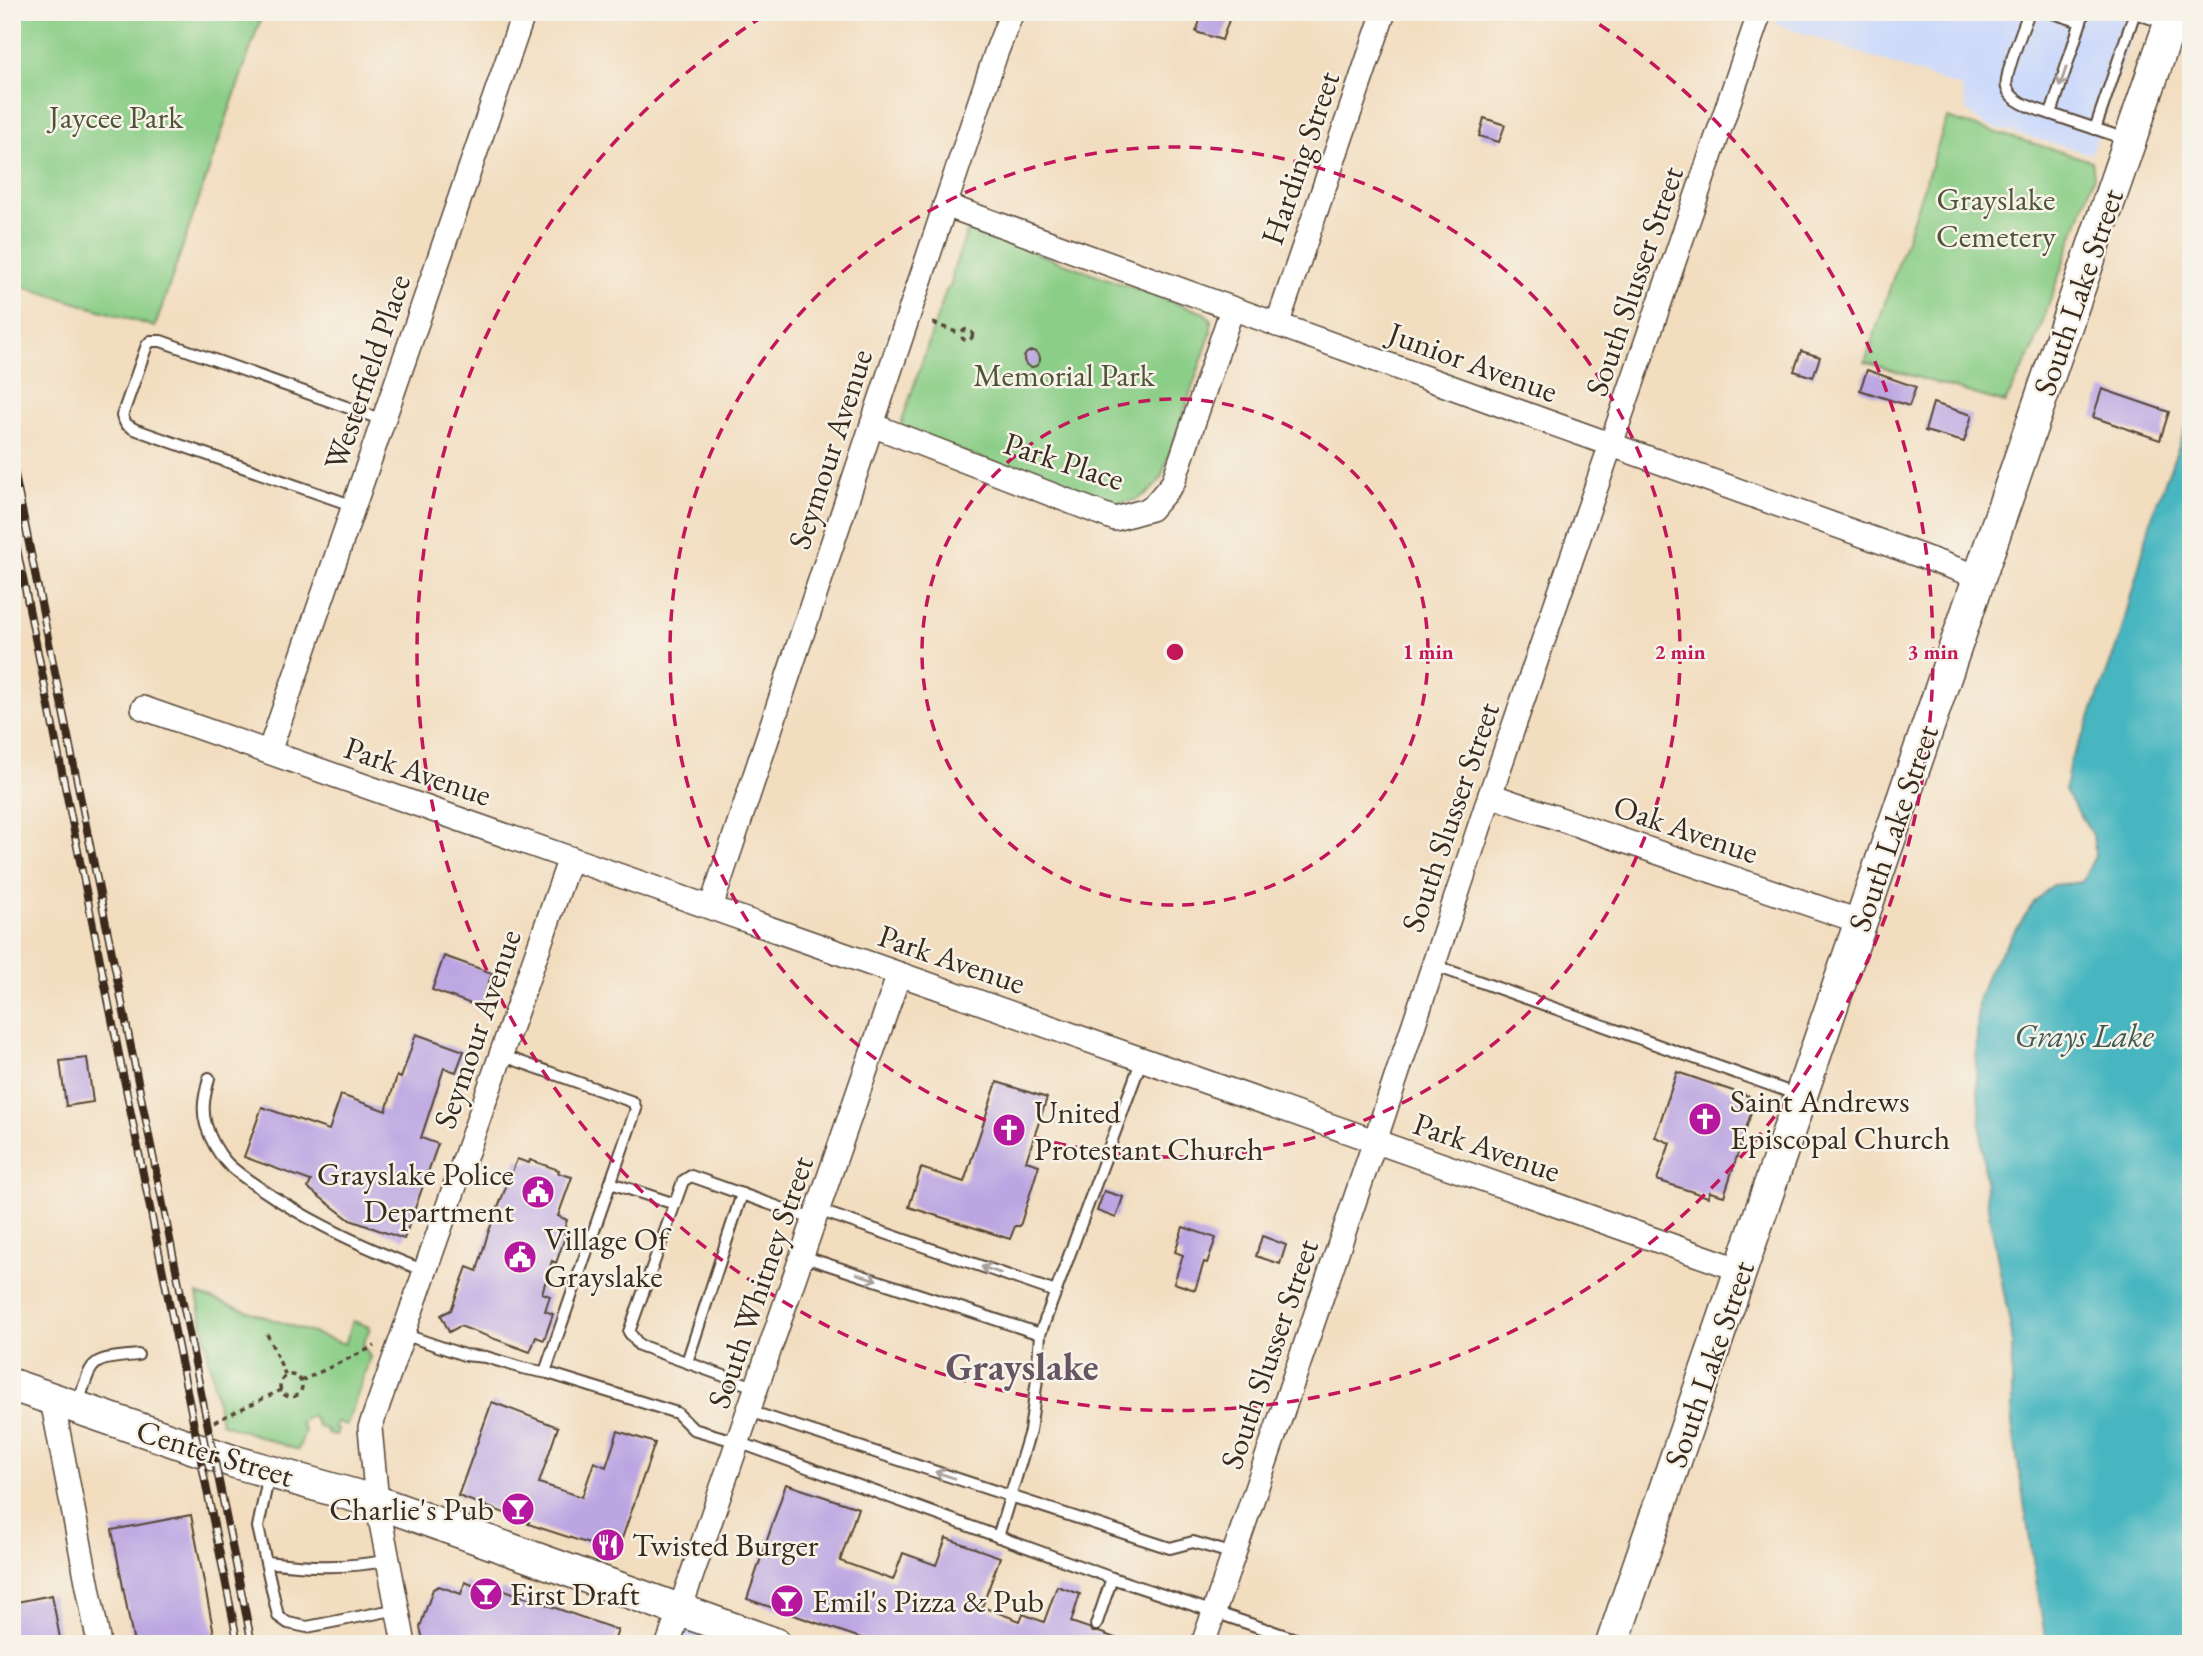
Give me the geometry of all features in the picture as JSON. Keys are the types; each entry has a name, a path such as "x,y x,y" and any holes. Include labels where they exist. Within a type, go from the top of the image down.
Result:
{"street":[{"name":"Westerfield Place","path":"270,752 524,12"},
{"name":"Seymour Avenue","path":"711,907 1012,12"},
{"name":"Harding Street","path":"1277,325 1384,12"},
{"name":"South Slusser Street","path":"1203,1644 1490,795 1760,12"},
{"name":"South Lake Street","path":"1612,1644 1979,577 2175,18"},
{"name":"Junior Avenue","path":"945,205 1979,577"},
{"name":"Park Place","path":"872,425 1115,519 1151,509 1174,483 1232,309"},
{"name":"Park Avenue","path":"143,708 1741,1270"},
{"name":"Oak Avenue","path":"1490,795 1861,922"},
{"name":"Seymour Avenue","path":"404,1644 377,1502 370,1428 570,858"},
{"name":"South Whitney Street","path":"668,1644 899,974"},
{"name":"Center Street","path":"12,1385 232,1461 377,1502 775,1644"},
{"path":"64,1404 99,1644"}],"lane":[{"path":"2029,12 2007,77 2007,89 2028,106 2130,141"},
{"path":"2050,12 2083,17 2050,114"},
{"path":"2095,129 2134,13 2175,18"},
{"path":"354,506 134,429 125,424 122,416 147,345 151,341 161,341 383,420"},
{"path":"1433,965 1801,1096"},
{"path":"501,1055 633,1102 636,1109 545,1372"},
{"path":"998,1537 1030,1431 1040,1334 1142,1059"},
{"path":"209,1078 203,1104 206,1125 217,1150 226,1162 247,1180 308,1219 385,1256 425,1271"},
{"path":"757,1388 639,1345 629,1332 683,1181 691,1177 1056,1292"},
{"path":"611,1183 675,1204"},
{"path":"687,1363 742,1194"},
{"path":"802,1256 1040,1334"},
{"path":"403,1334 464,1355 486,1357 545,1372 677,1413 693,1429 738,1442 1112,1578 1303,1643"},
{"path":"64,1404 94,1362 102,1358 138,1355"},
{"path":"749,1410 1170,1548 1193,1542 1234,1554"},
{"path":"270,1472 258,1527 278,1616 288,1623 307,1627 398,1609"},
{"path":"266,1562 310,1567 358,1566 389,1560"},
{"path":"1096,1625 1112,1578"},
{"path":"1265,1644 1270,1630"}],"path":[{"path":"933,323 961,334"},
{"path":"267,1334 286,1376"},
{"path":"301,1381 377,1345"},
{"path":"286,1376 295,1376 301,1381 302,1388 296,1396 286,1395 281,1390 281,1383 286,1376"},
{"path":"214,1422 281,1390"}],"shaded area":[{"path":"1780,12 2139,12 2091,154 1985,125 1967,112 1962,88 1776,24"},
{"path":"687,1629 728,1644 682,1644"}],"green space":[{"name":"Jaycee Park","path":"12,12 263,12 155,327 12,283"},
{"name":"Grayslake Cemetery","path":"1947,118 2092,161 2094,176 2033,349 2005,403 1865,362"},
{"name":"Memorial Park","path":"968,229 1204,313 1211,319 1211,333 1161,478 1145,495 1131,501 1107,501 899,430 946,291 951,285 953,271"},
{"path":"197,1294 345,1344 353,1321 370,1327 363,1345 370,1357 347,1425 336,1422 336,1435 327,1433 328,1430 319,1427 312,1415 300,1422 305,1431 298,1450 221,1423"}],"water":[{"name":"Grays Lake","path":"2191,414 2191,1644 2046,1644 2012,1424 2012,1335 1987,1202 1976,1068 1978,1001 1988,972 2035,901 2053,885 2082,882 2095,856 2093,835 2065,791 2070,760 2084,734 2120,637 2153,513"}],"building":[{"path":"1203,12 1216,12 1230,17 1222,40 1196,32"},
{"path":"1484,118 1505,125 1499,142 1479,136"},
{"path":"1029,351 1035,351 1040,359 1038,365 1029,367 1024,362 1024,356"},
{"path":"1801,351 1820,357 1813,377 1794,371"},
{"path":"1867,370 1916,387 1909,406 1860,390"},
{"path":"2102,389 2169,412 2160,440 2093,417"},
{"path":"1933,403 1972,415 1964,442 1925,431"},
{"path":"444,956 492,973 480,1007 432,990"},
{"path":"416,1034 464,1051 456,1072 444,1068 421,1138 438,1144 404,1239 350,1220 308,1188 311,1181 244,1157 262,1107 329,1130 341,1095 386,1111 397,1076 401,1078"},
{"path":"87,1058 93,1102 66,1106 60,1061"},
{"name":"Saint Andrews Episcopal Church","path":"1677,1072 1748,1096 1755,1101 1724,1196 1710,1192 1708,1197 1657,1180 1670,1143 1655,1137"},
{"name":"United Protestant Church","path":"997,1082 1047,1098 1026,1161 1039,1165 1020,1226 1015,1226 1010,1239 909,1207 921,1168 964,1182"},
{"name":"Village Of Grayslake","path":"517,1159 529,1163 530,1160 572,1177 558,1216 567,1220 563,1232 566,1234 556,1263 552,1261 542,1293 550,1296 545,1311 553,1314 544,1340 536,1337 530,1352 460,1326 449,1332 441,1315 451,1310 467,1267 477,1271 488,1233"},
{"path":"1104,1191 1123,1197 1116,1218 1097,1211"},
{"path":"1183,1227 1216,1238 1207,1263 1204,1262 1195,1290 1174,1283 1183,1255 1175,1252"},
{"path":"1262,1236 1286,1245 1280,1264 1256,1256"},
{"path":"492,1402 558,1427 539,1483 582,1497 594,1462 606,1467 618,1431 655,1443 617,1553 528,1524 529,1522 458,1496"},
{"path":"786,1484 858,1508 840,1561 893,1580 903,1553 936,1565 946,1538 1000,1557 982,1607 1020,1621 1023,1614 1044,1622 1057,1586 1080,1594 1071,1622 1126,1642 878,1644 747,1599"},
{"path":"191,1515 216,1644 134,1644 112,1530"},
{"path":"465,1582 501,1592 502,1589 618,1630 613,1644 424,1644 420,1627 433,1589 439,1586 461,1594"},
{"path":"52,1595 61,1644 12,1644 12,1603"}],"railway":[{"path":"12,460 252,1644"},
{"path":"12,524 238,1644"}],"place":[{"name":"Saint Andrews Episcopal Church","path":"1705,1119"},
{"name":"United Protestant Church","path":"1009,1130"},
{"name":"Grayslake Police Department","path":"538,1192"},
{"name":"Village Of Grayslake","path":"520,1257"},
{"name":"Charlie's Pub","path":"518,1509"},
{"name":"Twisted Burger","path":"608,1545"},
{"name":"First Draft","path":"486,1594"},
{"name":"Emil's Pizza & Pub","path":"787,1601"}],"district":[{"name":"Grayslake","path":"1022,1367"}]}
